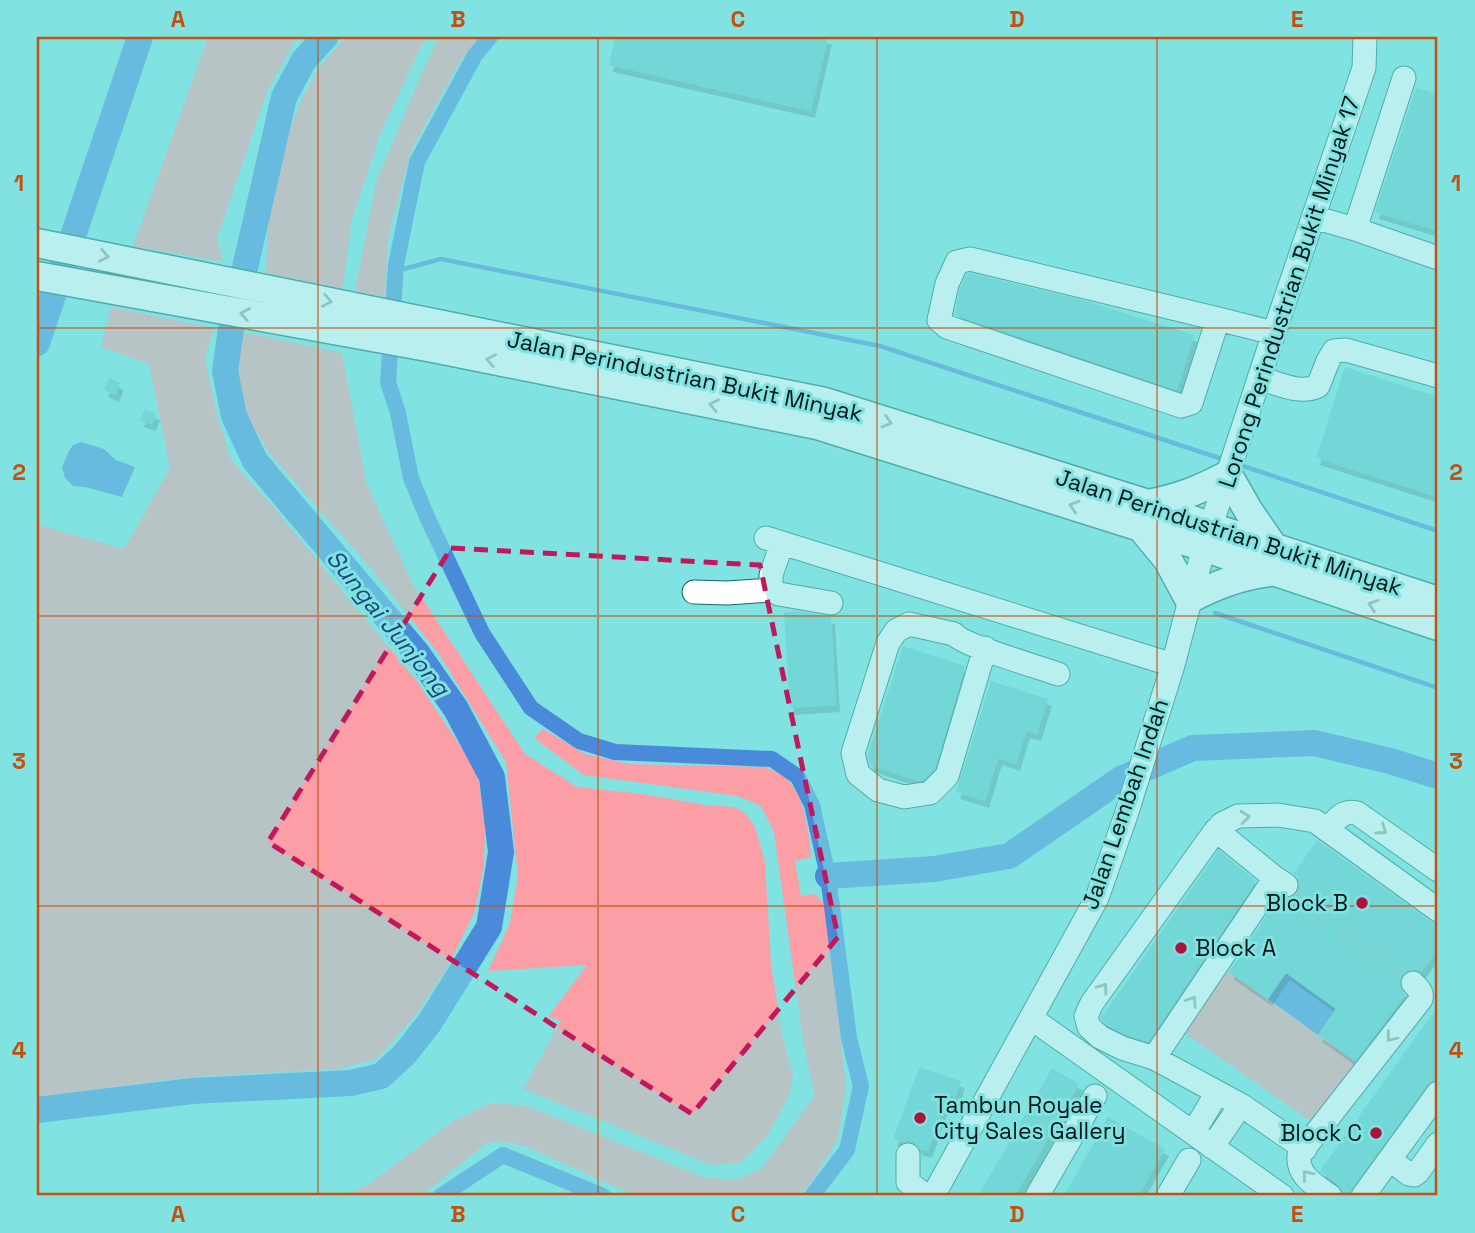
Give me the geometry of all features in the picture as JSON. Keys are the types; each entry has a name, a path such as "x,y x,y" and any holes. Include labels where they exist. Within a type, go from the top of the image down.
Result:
{"main road":[{"name":"Jalan Perindustrian Bukit Minyak","path":"37,243 817,425 1144,515 1273,559 1438,626"},
{"name":"Jalan Perindustrian Bukit Minyak","path":"37,276 435,336"},
{"path":"1231,467 1248,510 1273,559 1243,576 1215,585 1189,599 1144,515 1204,488 1231,467"},
{"name":"Jalan Perindustrian Bukit Minyak","path":"1273,559 1438,601"}],"street":[{"name":"Lorong Perindustrian Bukit Minyak 17","path":"1208,537 1364,68 1365,37"},
{"path":"1355,229 1404,78"},
{"path":"1313,217 1438,258"},
{"path":"1218,319 1191,403 1181,407 947,327 939,320 947,284 957,262 970,259 1218,319 1274,333"},
{"path":"1259,378 1294,388 1311,389 1318,386 1334,351 1346,350 1438,376"},
{"name":"Jalan Lembah Indah","path":"933,1196 1097,898 1173,665 1208,537"},
{"path":"771,590 774,541 1173,665"},
{"path":"694,592 771,590 779,594 831,603"},
{"path":"1011,615 992,651 947,776 930,793 904,797 877,790 858,774 853,753 888,643 896,631 909,624 954,634 959,639 992,651 1058,674"},
{"path":"1327,830 1344,813 1357,813 1438,870"},
{"path":"1305,1149 1241,1105 1154,1058 1122,1048 1100,1037 1089,1027 1086,1016 1092,1003 1216,830 1238,816 1278,815 1315,821 1438,910"},
{"path":"1154,1058 1280,881 1216,830"},
{"path":"1331,1196 1302,1173 1298,1163 1299,1155 1421,999 1424,991"},
{"path":"1031,1018 1282,1196"},
{"path":"1193,1133 1217,1093"},
{"path":"1363,1196 1438,1093"},
{"path":"1037,1196 1095,1096"},
{"path":"1212,1147 1241,1105"},
{"path":"1390,1160 1414,1175 1438,1144"},
{"path":"908,1155 908,1182 926,1196"},
{"path":"1168,1196 1189,1160"}],"highlighted area":[{"path":"451,548 760,565 838,937 692,1114 268,842"}],"shaded area":[{"path":"208,37 297,37 267,92 217,238 223,262 133,246"},
{"path":"346,37 427,37 381,132 351,222 343,289 266,273 269,195 283,144 302,98 320,66"},
{"path":"441,37 479,37 460,61 411,151 388,238 385,297 355,291 376,182 414,91 436,42"},
{"path":"111,307 214,328 205,359 216,411 231,460 272,505 416,680 477,771 485,825 484,866 474,913 446,970 415,1016 377,1059 338,1069 189,1077 37,1097 37,531 39,525 124,549 170,468 149,364 101,347"},
{"path":"243,332 342,353 366,482 412,583 525,754 577,787 735,807 746,814 755,827 765,862 771,964 782,1034 793,1075 789,1096 767,1136 740,1163 712,1165 523,1089 561,1020 548,1017 587,965 488,971 510,923 518,876 506,762 439,654 368,565 270,454 247,416 236,377"},
{"path":"543,729 585,754 630,764 765,767 781,774 795,790 804,812 811,857 795,861 801,896 815,894 826,906 846,1086 838,1139 812,1181 799,1196 636,1196 525,1146 500,1141 485,1144 421,1196 344,1196 370,1183 453,1121 490,1103 527,1106 703,1177 737,1180 761,1169 815,1095 804,1047 774,832 761,806 738,796 584,775 534,738"},
{"path":"1226,970 1356,1062 1312,1122 1183,1032"}],"water":[{"path":"81,442 104,449 116,460 135,467 122,497 73,486 65,478 62,467 69,451 73,445"},
{"path":"1286,973 1336,1009 1318,1035 1268,999"}],"building":[{"path":"615,37 828,37 811,111 609,65"},
{"path":"1416,88 1438,94 1438,231 1375,212"},
{"path":"970,273 1086,301 1194,335 1177,390 955,315 960,288"},
{"path":"1345,367 1438,397 1438,497 1316,458"},
{"path":"109,378 120,383 115,395 104,390"},
{"path":"144,409 156,413 152,424 140,420"},
{"path":"798,611 831,617 836,705 790,708 784,612"},
{"path":"903,646 965,666 935,769 918,781 870,765 868,754"},
{"path":"991,681 1048,699 1037,734 1026,731 1016,764 998,758 985,801 956,792"},
{"path":"1317,840 1438,924 1438,949 1421,972 1411,969 1403,973 1399,985 1405,995 1355,1061 1318,1035 1336,1009 1286,973 1268,999 1229,972 1279,897 1292,898 1297,893 1300,885 1294,873"},
{"name":"Block A","path":"1219,850 1256,881 1148,1042 1108,1026 1101,1018"},
{"name":"Block C","path":"1438,1006 1438,1079 1427,1085 1352,1188 1349,1196 1344,1196 1339,1185 1320,1171"},
{"name":"Tambun Royale City Sales Gallery","path":"919,1067 961,1081 956,1097 948,1094 928,1151 909,1141 893,1139"},
{"path":"1052,1068 1079,1084 1015,1196 978,1196"},
{"path":"1108,1117 1165,1149 1138,1196 1064,1196"}],"waterway":[{"path":"37,343 140,37"},
{"name":"Sungai Junjong","path":"37,1110 192,1091 351,1083 381,1076 405,1054 430,1022 489,927 501,852 492,777 456,709 417,653 255,461 234,416 225,371 231,329 284,97 304,60 325,37"},
{"path":"490,37 475,55 417,162 396,265 388,382 398,413 411,478 482,633 531,708 579,741 615,752 772,759 798,777 812,805 828,876 849,1038 861,1086 847,1150 812,1196"},
{"path":"396,271 441,259 880,346 1225,460"},
{"path":"1240,465 1438,531"},
{"path":"1215,613 1438,688"},
{"path":"828,876 934,869 1009,856 1121,779 1193,748 1314,743 1390,761 1438,776"},
{"path":"441,1196 503,1155 603,1196"}],"tunnel":[{"path":"1286,885 1413,983"}],"place":[{"name":"Block B","path":"1362,903"},
{"name":"Block A","path":"1181,948"},
{"name":"Tambun Royale City Sales Gallery","path":"920,1118"},
{"name":"Block C","path":"1376,1133"}]}
